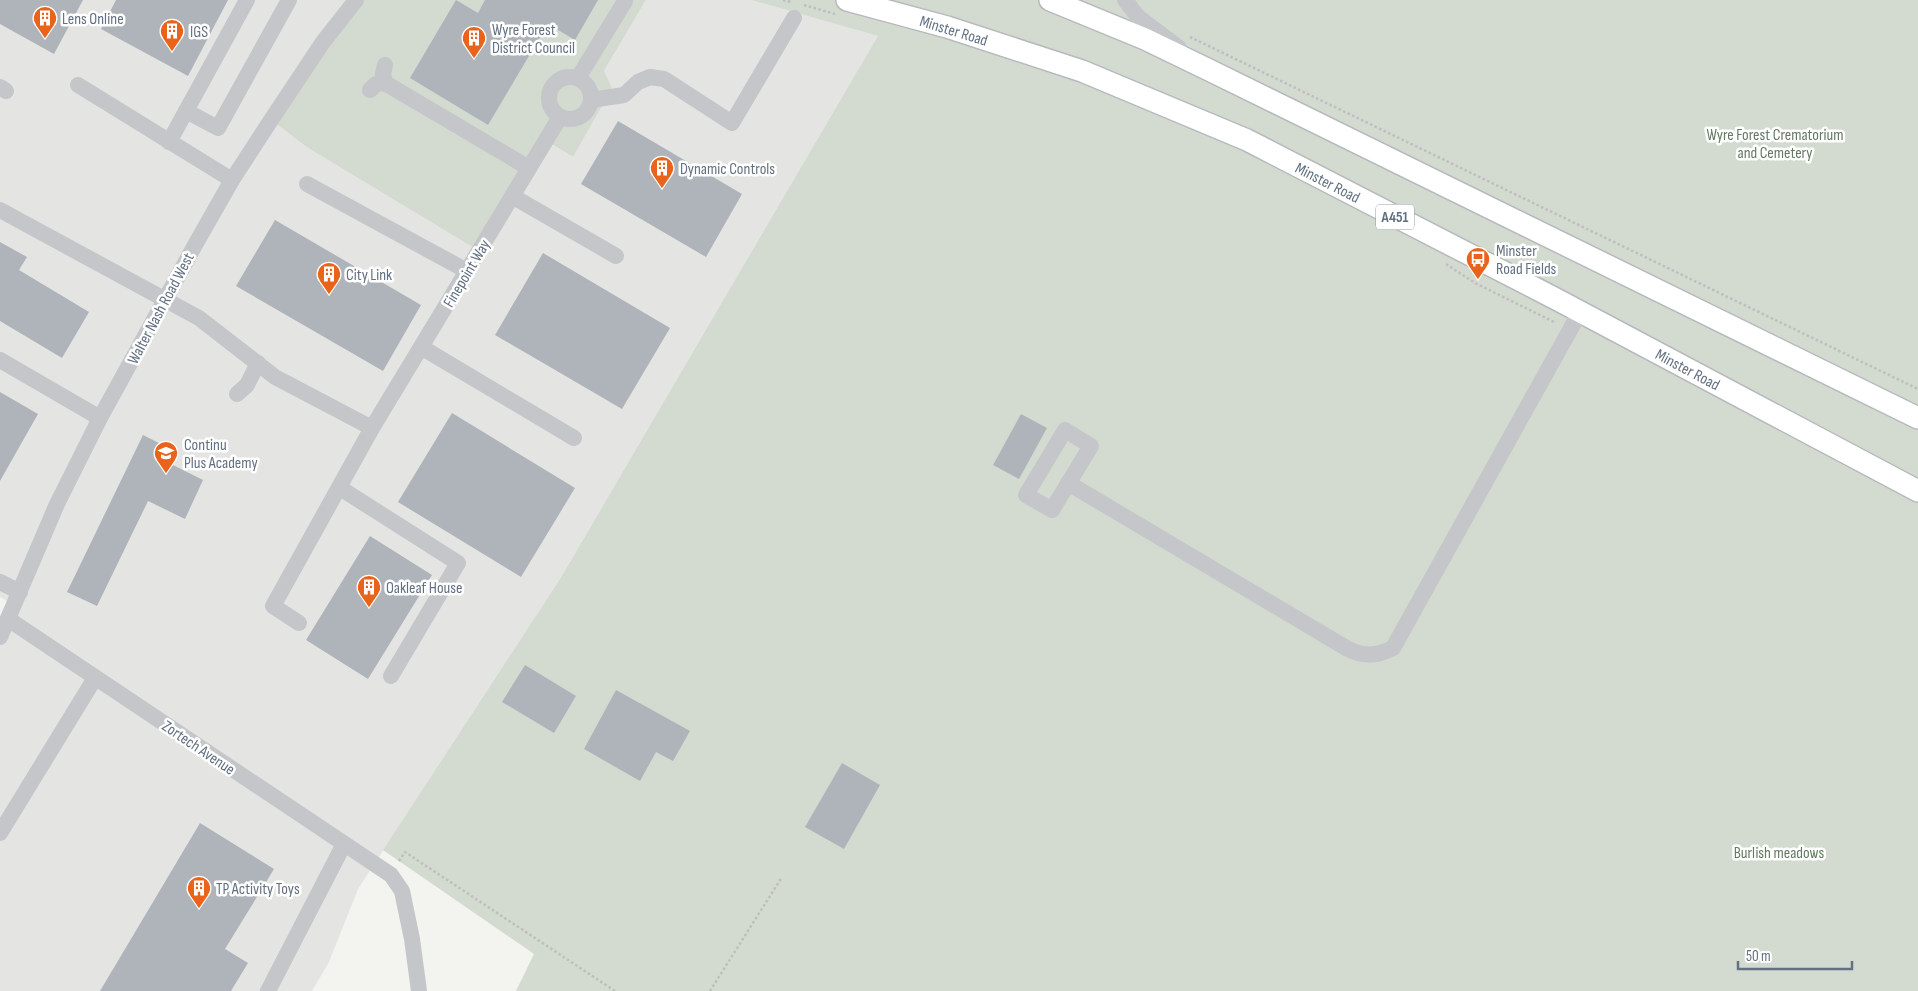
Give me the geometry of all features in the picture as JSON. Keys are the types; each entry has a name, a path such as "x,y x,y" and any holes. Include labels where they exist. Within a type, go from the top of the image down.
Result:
{"main road":[{"path":"1050,0 1145,39 1918,418"},
{"name":"Minster Road","path":"842,7 947,27 1082,71 1247,140 1575,321 1918,491"}],"street":[{"path":"169,142 247,0"},
{"path":"186,111 218,128 289,0"},
{"name":"Walter Nash Road West","path":"0,637 57,504 100,418 232,180 323,42 356,0"},
{"path":"1125,0 1138,17 1207,69"},
{"path":"578,78 625,1"},
{"path":"591,100 624,95 638,82 650,77 664,79 732,123 795,8"},
{"path":"385,65 383,74 385,82"},
{"path":"564,77 578,78 588,87 591,100 586,112 574,119 560,117 550,107 548,100 552,86 564,77"},
{"path":"370,90 376,84 385,82 529,168"},
{"path":"78,85 232,180"},
{"name":"Finepoint Way","path":"300,623 273,606 372,428 560,117"},
{"path":"307,184 467,271"},
{"path":"512,196 616,256"},
{"path":"0,210 215,328 275,377 372,428"},
{"path":"1068,483 1348,649 1362,656 1383,654 1394,648 1575,321"},
{"path":"421,347 574,438"},
{"path":"0,360 100,418"},
{"path":"237,394 247,385 258,363"},
{"path":"1065,430 1091,446 1068,483 1052,510 1026,494 1065,430"},
{"path":"339,490 458,563 391,676"},
{"path":"0,582 20,592"},
{"name":"Zortech Avenue","path":"8,619 391,875"},
{"path":"0,833 95,678"},
{"path":"268,991 344,844"},
{"path":"391,875 402,891 420,991"}],"path":[{"path":"783,0 795,8 842,7"},
{"path":"1186,36 1918,389"},
{"path":"1442,262 1475,283 1575,321"},
{"path":"391,875 405,852 615,991"},
{"path":"710,991 782,877"}],"shaded area":[{"path":"0,0 356,0 271,120 308,148 479,251 545,141 573,157 604,71 646,0 751,0 879,36 560,579 358,889 329,962 312,991 0,991 0,637 15,605 0,597"}],"green space":[{"path":"356,0 646,0 604,71 612,88 573,157 546,141 479,251 308,148 271,120"},
{"path":"751,0 1918,0 1918,991 516,991 534,954 383,850 560,579 878,36"}],"building":[{"name":"Lens Online","path":"0,0 83,0 54,54 0,24"},
{"name":"IGS","path":"116,0 228,0 188,76 101,29"},
{"name":"Wyre Forest District Council","path":"456,0 478,13 485,0 598,0 575,40 548,24 488,125 410,78"},
{"name":"Dynamic Controls","path":"618,121 742,194 706,257 581,184"},
{"name":"City Link","path":"275,220 421,305 383,371 236,286"},
{"path":"0,242 27,257 19,270 89,312 62,358 0,321"},
{"path":"543,253 670,328 622,409 495,335"},
{"path":"0,392 38,414 0,481"},
{"path":"452,413 575,488 521,577 398,502"},
{"path":"1021,414 1047,428 1019,479 993,465"},
{"path":"143,435 177,452 171,464 203,480 185,519 148,501 97,606 67,592"},
{"name":"Oakleaf House","path":"370,536 432,575 368,679 306,640"},
{"path":"525,665 576,696 554,733 502,702"},
{"path":"616,690 690,731 673,761 656,752 640,781 584,749"},
{"path":"842,763 880,785 844,849 805,827"},
{"name":"TP Activity Toys","path":"200,823 274,869 225,949 248,963 231,991 100,991"}],"place":[{"name":"Lens Online","path":"45,39"},
{"name":"IGS","path":"172,52"},
{"name":"Wyre Forest District Council","path":"474,59"},
{"name":"Dynamic Controls","path":"662,189"},
{"name":"Minster Road Fields","path":"1478,280"},
{"name":"City Link","path":"329,295"},
{"name":"Continu Plus Academy","path":"166,474"},
{"name":"Oakleaf House","path":"369,608"},
{"name":"TP Activity Toys","path":"199,909"}],"park label":[{"name":"Wyre Forest Crematorium and Cemetery","path":"1775,143"},
{"name":"Burlish meadows","path":"1779,852"}]}
